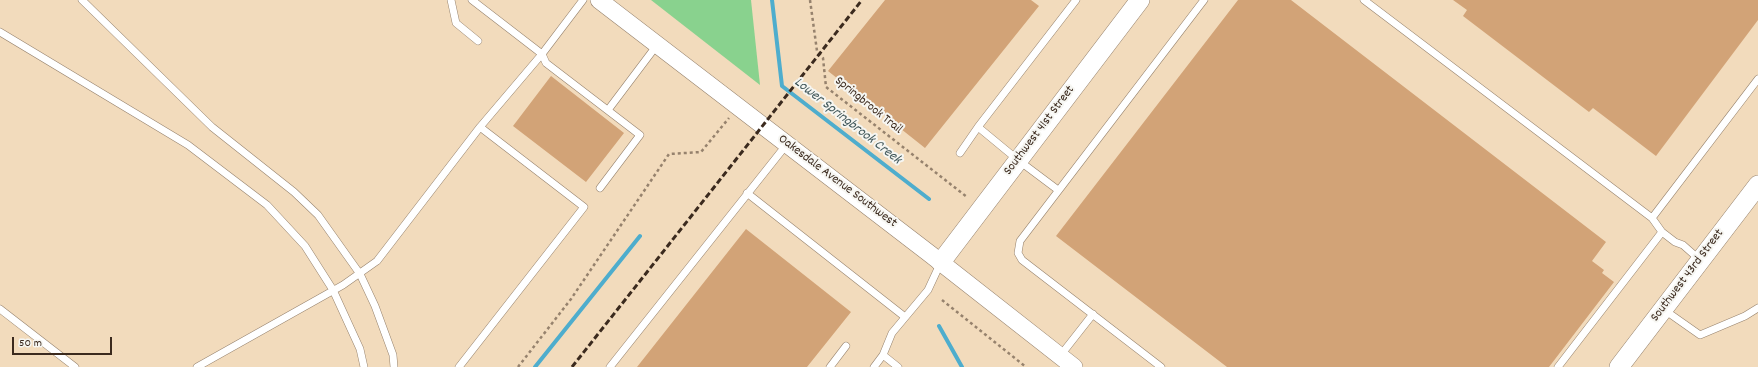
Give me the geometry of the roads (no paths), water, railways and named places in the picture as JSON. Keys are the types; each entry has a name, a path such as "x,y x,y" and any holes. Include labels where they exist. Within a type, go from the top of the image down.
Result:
{"main road":[{"name":"Southwest 41st Street","path":"941,262 1140,0"},
{"name":"Southwest 43rd Street","path":"1619,367 1758,185"}],"street":[{"name":"Oakesdale Avenue Southwest","path":"599,0 941,262 1074,367"}],"lane":[{"path":"82,0 212,127 294,192 318,216 360,274 375,306 393,355 394,367"},
{"path":"452,0 456,23 478,41"},
{"path":"472,0 542,54 546,63 640,135 600,188"},
{"path":"197,367 333,290 360,274 377,261 480,127 542,54 583,0"},
{"path":"960,153 978,127 1076,0"},
{"path":"1161,367 1022,260 1018,253 1020,241 1204,0"},
{"path":"1364,0 1652,218 1662,232 1675,242 1683,245 1700,260"},
{"path":"0,32 188,145 267,205 305,246 333,290 360,349 364,367"},
{"path":"608,110 657,45"},
{"path":"1652,218 1758,79"},
{"path":"459,367 584,207 480,127"},
{"path":"978,127 1058,190"},
{"path":"610,367 787,144"},
{"path":"747,193 905,317"},
{"path":"1558,367 1662,232"},
{"path":"874,367 884,355 892,333 928,290 941,262"},
{"path":"1663,309 1700,335 1745,316 1758,308"},
{"path":"0,309 75,367"},
{"path":"1060,356 1092,314"},
{"path":"830,367 846,346"},
{"path":"884,355 898,367"}],"waterway":[{"name":"Lower Springbrook Creek","path":"772,0 782,86 929,199"},
{"path":"535,367 640,236"},
{"name":"Lower Springbrook Creek","path":"939,326 962,367"}],"railway":[{"path":"572,367 862,0"}]}
